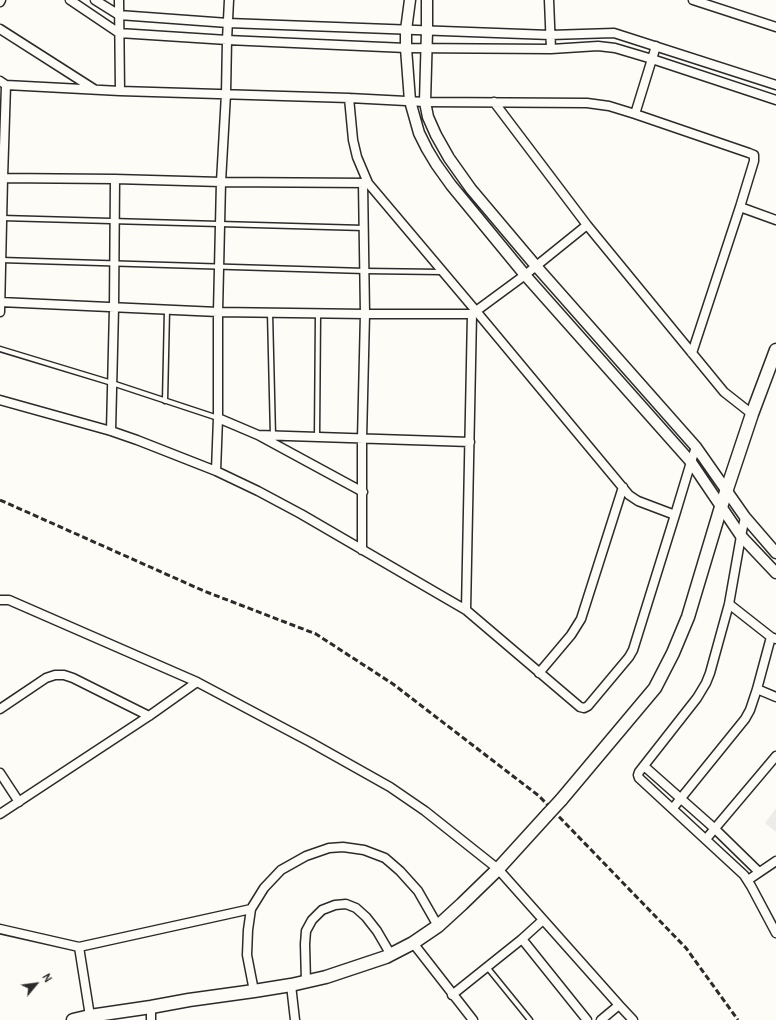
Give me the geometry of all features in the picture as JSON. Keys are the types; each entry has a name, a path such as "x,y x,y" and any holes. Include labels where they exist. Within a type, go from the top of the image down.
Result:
{"main road":[{"path":"73,1020 90,1016 108,1017 150,1007 291,985 326,977 391,955 413,943 438,926 462,904 498,869 561,800 646,699 661,678 688,617 721,507 752,414 776,350"}],"street":[{"path":"70,0 119,32 227,40 406,48 551,49 598,46 616,48 776,100"},
{"path":"95,0 119,15 228,23 550,35 614,33 776,85"},
{"path":"119,0 120,90"},
{"path":"216,471 221,182 229,0"},
{"path":"410,0 406,30 410,101 419,132 436,164 451,185 525,275 691,462 740,536 776,573"},
{"path":"427,0 425,102 428,117 449,158 471,189 536,266 696,447 745,517 776,553"},
{"path":"549,0 551,49"},
{"path":"693,0 776,27"},
{"path":"0,30 95,89"},
{"path":"635,114 656,46"},
{"path":"0,312 3,83 95,89 425,102 587,103 609,106 635,114 754,155 754,161 740,207 692,353"},
{"path":"349,98 353,140 365,183 362,550"},
{"path":"494,102 587,225 724,392 752,414"},
{"path":"1,178 365,183 443,272 474,313 629,495 638,501 675,515"},
{"path":"111,431 115,179"},
{"path":"740,207 776,220"},
{"path":"0,302 218,312 318,314 474,313 525,275 587,225"},
{"path":"466,610 474,313"},
{"path":"0,400 111,431 137,440 216,471 258,491 301,514 466,610 539,673 580,707 584,708 588,706 629,657 633,650 696,447"},
{"path":"218,418 258,435 363,492"},
{"path":"258,435 470,442"},
{"path":"539,673 571,635 581,619 623,487"},
{"path":"745,517 740,536 728,604 706,683 697,698 638,775 639,778 706,839 748,880 776,933"},
{"path":"0,600 9,600 197,682 390,786 425,811 498,869 633,1020"},
{"path":"672,808 745,719 750,710 774,638 728,604"},
{"path":"0,709 46,678 54,675 64,675 73,678 149,716"},
{"path":"0,814 149,716 197,682"},
{"path":"757,689 776,697"},
{"path":"706,839 776,756"},
{"path":"644,766 714,828 759,872"},
{"path":"0,773 19,802"},
{"path":"254,991 247,955 251,909 264,888 282,870 306,856 329,848 343,848 364,850 384,858 400,871 418,891 438,926"},
{"path":"748,880 776,861"},
{"path":"306,982 306,931 312,920 322,910 335,905 346,904 356,908 366,917 377,931 391,955"},
{"path":"0,929 79,947 251,909"},
{"path":"452,995 522,939 543,920"},
{"path":"522,939 587,1020"},
{"path":"413,943 473,1020"},
{"path":"79,947 90,1016"},
{"path":"291,985 295,1020"},
{"path":"601,1020 619,1005"},
{"path":"150,1007 151,1020"}],"lane":[{"path":"2,218 364,228"},
{"path":"0,259 365,271 443,272"},
{"path":"165,401 166,310"},
{"path":"270,313 273,436"},
{"path":"317,437 318,314"},
{"path":"0,350 112,383 218,418"},
{"path":"487,967 530,1020"}],"shaded area":[{"path":"776,808 776,832 765,823"}],"railway":[{"path":"0,500 204,591 316,634 393,684 539,796 686,948 738,1020"}]}
